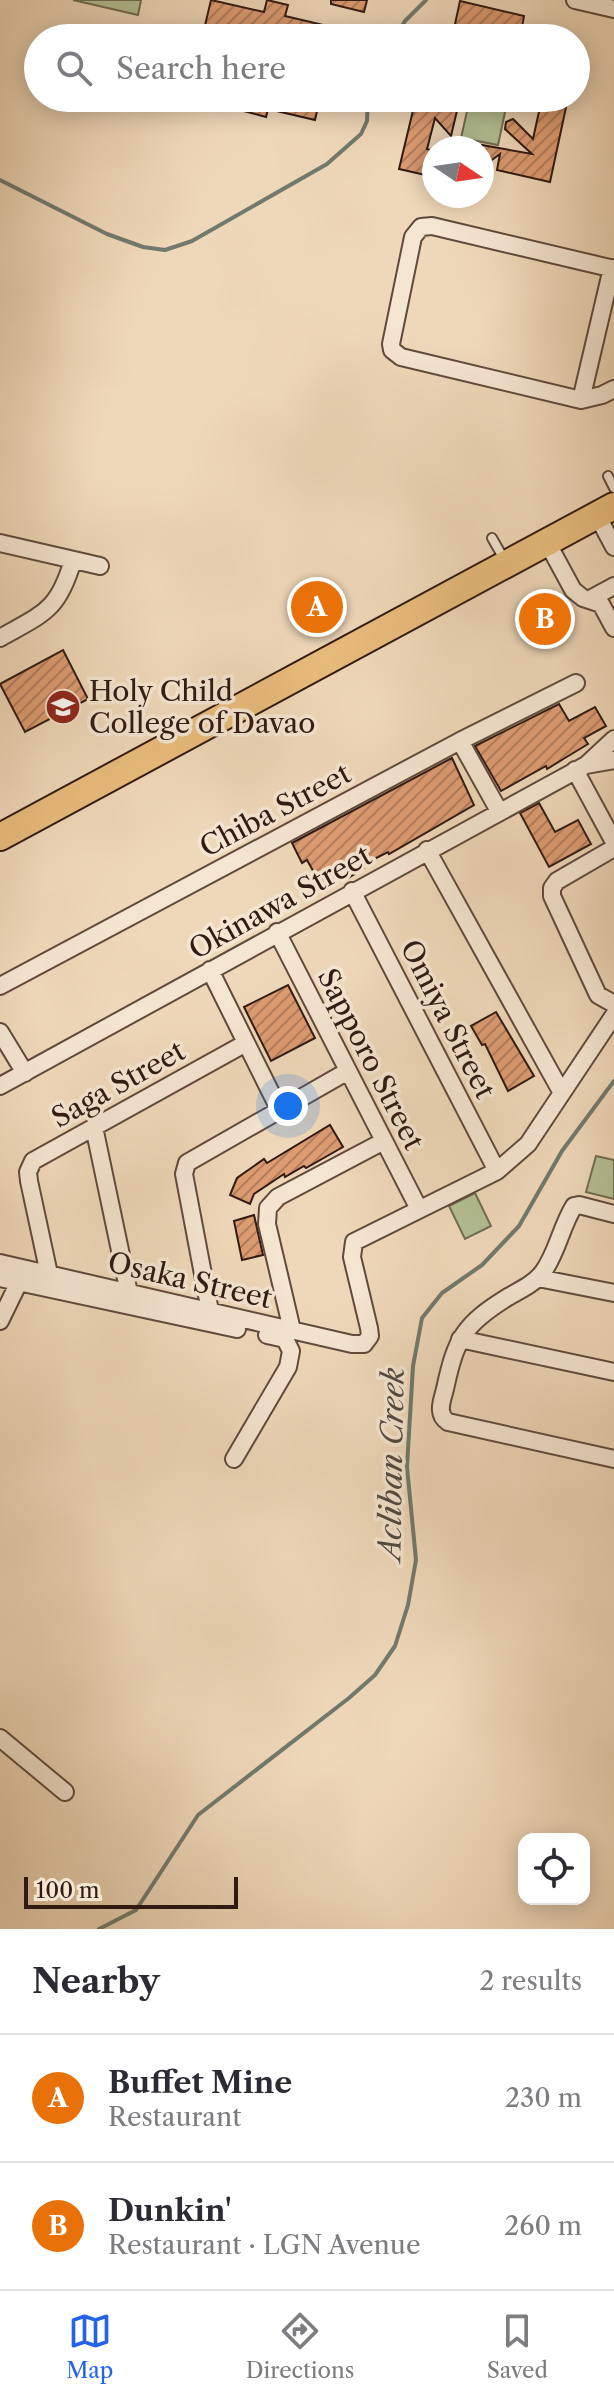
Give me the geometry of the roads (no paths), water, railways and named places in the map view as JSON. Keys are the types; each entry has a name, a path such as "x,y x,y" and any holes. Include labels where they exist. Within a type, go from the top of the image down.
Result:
{"highway":[{"path":"2,831 606,510"}],"street":[{"path":"575,0 614,9"},
{"path":"581,400 613,268 432,226 421,227 413,237 392,338 392,350 396,354 581,400 614,390"},
{"path":"606,510 614,547"},
{"path":"547,542 573,590 583,598 601,604 614,628"},
{"path":"0,543 100,566"},
{"path":"0,638 54,605 73,560"},
{"path":"590,599 614,586"},
{"name":"Chiba Street","path":"0,986 460,741 576,683"},
{"path":"581,768 614,739"},
{"path":"460,741 499,811"},
{"path":"581,768 614,760"},
{"path":"581,768 614,845 557,881 552,888 552,896 598,995 614,1004"},
{"name":"Okinawa Street","path":"0,1086 581,768"},
{"path":"427,850 562,1093"},
{"name":"Omiya Street","path":"352,891 497,1171"},
{"name":"Sapporo Street","path":"277,932 419,1209"},
{"path":"210,970 279,1109"},
{"path":"419,1209 497,1171 518,1156 614,1015"},
{"path":"0,1032 25,1073"},
{"name":"Saga Street","path":"49,1274 29,1181 30,1166 39,1157 246,1043"},
{"path":"210,1311 185,1168 193,1158 348,1071"},
{"path":"94,1127 129,1293"},
{"path":"292,1330 267,1224 268,1208 278,1197 384,1141"},
{"path":"614,1214 574,1206 549,1263 538,1278 477,1317 460,1339 441,1405 443,1419 448,1422 614,1459"},
{"name":"Osaka Street","path":"0,1263 352,1344 364,1344 368,1341 369,1328 352,1247 358,1238 419,1209"},
{"path":"0,1278 285,1339 291,1351 288,1367 234,1459"},
{"path":"538,1278 614,1293"},
{"path":"0,1321 19,1282"},
{"path":"460,1339 614,1372"},
{"path":"0,1738 65,1792"}],"lane":[{"path":"608,476 614,488"},
{"path":"492,538 506,564"}],"waterway":[{"path":"403,24 426,0"},
{"path":"0,180 107,234 143,247 165,250 192,241 327,164 361,134 367,112"},
{"name":"Acliban Creek","path":"99,1929 136,1910 198,1815 349,1698 375,1675 395,1646 408,1605 416,1560 407,1467 413,1366 422,1318 442,1293 482,1265 519,1226 562,1151 614,1081"}],"place":[{"name":"Buffet Mine","path":"317,607"},
{"name":"Dunkin'","path":"545,619"},
{"name":"Holy Child College of Davao","path":"63,707"}]}
